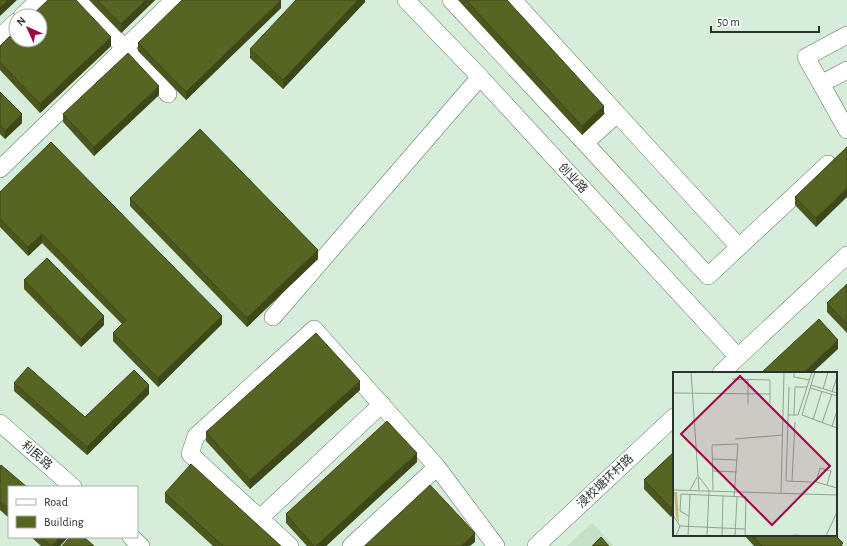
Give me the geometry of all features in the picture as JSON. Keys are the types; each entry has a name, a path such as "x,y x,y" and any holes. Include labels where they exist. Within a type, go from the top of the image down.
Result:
{"street":[{"path":"30,8 39,0"},
{"path":"79,0 168,94"},
{"path":"0,169 174,0"},
{"name":"创业路","path":"406,0 480,77 738,357"},
{"path":"451,0 708,276 828,164"},
{"path":"513,0 739,247"},
{"path":"0,38 8,30"},
{"path":"847,35 806,57 821,84 842,110 847,130"},
{"path":"821,84 847,70"},
{"path":"273,317 480,77"},
{"path":"585,143 617,114"},
{"path":"722,372 847,255"},
{"path":"290,546 190,454 196,436 314,330 437,467 496,546"},
{"path":"260,518 382,404"},
{"name":"浸校塘环村路","path":"536,546 673,418"},
{"name":"利民路","path":"0,423 72,486"},
{"path":"351,546 437,467"},
{"path":"132,538 141,546"}],"shaded area":[{"path":"592,523 614,546 567,546"}],"building":[{"path":"0,0 8,0 0,8"},
{"path":"48,0 76,0 111,37 40,104 0,62 0,46 8,38 8,48 48,48 48,8 40,8"},
{"path":"97,0 146,0 121,24"},
{"path":"182,0 281,0 186,92 138,43"},
{"path":"296,0 358,0 283,80 250,49"},
{"path":"466,0 507,0 604,106 582,126"},
{"path":"128,53 159,86 94,147 63,114"},
{"path":"0,92 22,114 5,131 0,125"},
{"path":"200,129 318,250 247,318 130,198"},
{"path":"51,142 222,316 158,378 113,333 126,320 42,234 28,247 0,219 0,192"},
{"path":"847,147 847,188 816,218 795,197"},
{"path":"47,258 104,316 81,339 24,280"},
{"path":"847,284 847,324 827,303"},
{"path":"819,319 838,340 804,372 762,372"},
{"path":"316,333 360,381 250,480 206,432"},
{"path":"28,367 85,417 134,370 149,385 87,447 14,383"},
{"path":"387,421 417,453 316,546 314,546 286,514"},
{"path":"673,453 673,506 671,508 644,480"},
{"path":"191,464 281,546 223,546 165,493"},
{"path":"1,465 26,486 8,486 8,508 0,502"},
{"path":"430,485 475,533 461,546 365,546"},
{"path":"753,536 836,536 843,543 840,546 762,546"},
{"path":"601,537 609,546 592,546"},
{"path":"42,538 59,538 51,546"},
{"path":"69,538 85,538 94,546 62,546"}]}
